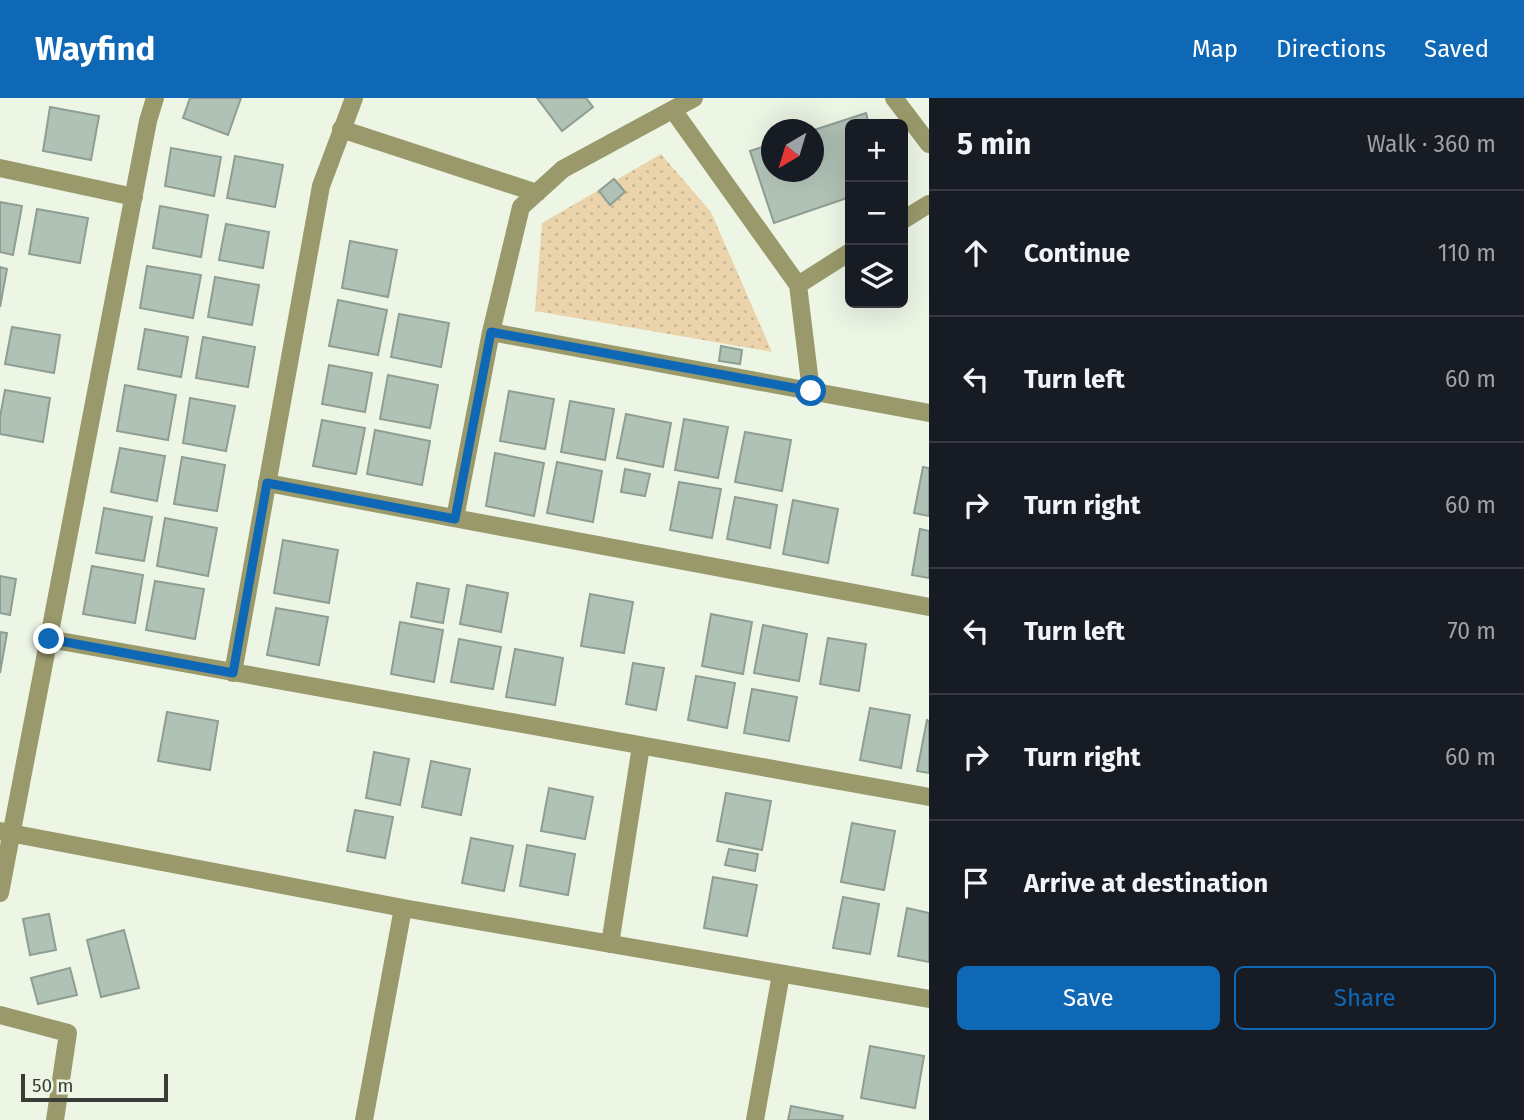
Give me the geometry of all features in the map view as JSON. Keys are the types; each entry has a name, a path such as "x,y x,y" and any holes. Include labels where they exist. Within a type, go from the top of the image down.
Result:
{"street":[{"path":"0,893 6,832 49,639 148,121 155,98"},
{"path":"455,519 491,332 521,207 563,169 694,98"},
{"path":"894,98 929,144"},
{"path":"233,673 321,186 351,99"},
{"path":"673,110 798,285 811,391"},
{"path":"341,129 537,193"},
{"path":"0,168 134,197"},
{"path":"908,217 929,204"},
{"path":"798,285 845,255"},
{"path":"491,332 929,413"},
{"path":"267,483 929,607"},
{"path":"49,639 929,797"},
{"path":"610,944 641,746"},
{"path":"6,832 403,908 929,999"},
{"path":"364,1120 403,908"},
{"path":"755,1120 781,974"},
{"path":"0,1015 68,1033 55,1120"}],"shaded area":[{"path":"661,154 711,212 772,352 535,311 542,223"}],"building":[{"path":"190,98 241,98 228,135 183,118"},
{"path":"537,98 586,98 593,107 562,131"},
{"path":"50,107 99,116 91,160 43,151"},
{"path":"866,113 868,119 848,119"},
{"path":"845,120 845,199 774,223 750,151 761,148 761,182 824,182 824,127"},
{"path":"171,148 221,157 214,196 165,186"},
{"path":"235,156 283,165 275,207 227,198"},
{"path":"614,179 625,192 610,205 599,191"},
{"path":"0,202 22,206 13,255 0,252"},
{"path":"160,206 208,215 201,257 153,248"},
{"path":"37,209 88,218 80,263 29,254"},
{"path":"226,224 269,232 263,268 219,260"},
{"path":"350,241 397,250 388,297 342,288"},
{"path":"147,266 201,275 193,318 140,308"},
{"path":"0,267 7,269 0,307"},
{"path":"215,277 259,285 252,325 208,317"},
{"path":"338,300 387,310 378,355 329,346"},
{"path":"399,314 449,323 441,367 391,357"},
{"path":"12,327 60,335 54,373 5,364"},
{"path":"145,329 188,337 181,377 138,369"},
{"path":"203,337 255,347 248,387 196,378"},
{"path":"721,346 742,350 740,364 719,361"},
{"path":"329,365 372,373 365,412 322,404"},
{"path":"388,375 438,385 430,428 380,419"},
{"path":"125,385 176,395 168,440 117,431"},
{"path":"5,390 50,398 43,442 0,434"},
{"path":"509,391 554,399 545,449 500,441"},
{"path":"190,398 235,406 226,451 183,443"},
{"path":"570,401 614,409 605,460 561,452"},
{"path":"626,414 671,423 663,467 617,458"},
{"path":"684,419 728,427 718,478 675,470"},
{"path":"322,420 365,428 356,474 313,466"},
{"path":"375,430 430,441 422,485 367,474"},
{"path":"745,432 791,440 782,491 735,482"},
{"path":"120,448 165,456 157,501 111,492"},
{"path":"495,453 544,463 534,516 486,506"},
{"path":"182,457 225,465 217,511 174,504"},
{"path":"557,462 602,471 593,522 547,513"},
{"path":"923,467 929,468 929,516 914,513"},
{"path":"625,469 650,474 645,496 621,492"},
{"path":"679,482 721,489 712,538 670,530"},
{"path":"735,497 777,505 770,548 727,539"},
{"path":"793,500 838,509 828,563 783,554"},
{"path":"104,508 152,517 144,561 96,553"},
{"path":"165,518 217,528 208,576 157,566"},
{"path":"920,529 929,531 929,578 912,575"},
{"path":"283,540 338,550 329,603 274,593"},
{"path":"92,566 143,575 135,623 83,614"},
{"path":"0,576 16,579 10,615 0,613"},
{"path":"155,581 204,589 195,639 146,630"},
{"path":"417,583 449,589 443,623 411,617"},
{"path":"467,585 508,593 501,632 460,624"},
{"path":"590,594 633,602 624,653 581,646"},
{"path":"276,608 328,617 319,665 267,655"},
{"path":"711,614 752,622 743,674 702,666"},
{"path":"400,622 443,630 434,682 391,674"},
{"path":"763,625 807,634 799,681 754,673"},
{"path":"0,632 7,633 0,673"},
{"path":"828,638 866,644 859,691 820,684"},
{"path":"459,639 501,647 493,689 451,682"},
{"path":"515,649 563,658 555,705 506,697"},
{"path":"633,663 664,668 656,710 626,704"},
{"path":"696,676 735,683 727,728 688,720"},
{"path":"752,689 797,697 789,741 744,733"},
{"path":"870,708 910,715 901,768 860,760"},
{"path":"167,712 218,721 210,770 158,761"},
{"path":"927,720 929,721 929,773 917,771"},
{"path":"374,752 409,759 400,805 366,798"},
{"path":"431,761 470,769 461,815 422,807"},
{"path":"549,788 593,797 585,839 541,831"},
{"path":"726,793 771,801 762,850 717,841"},
{"path":"355,810 393,817 385,858 347,851"},
{"path":"852,823 895,831 884,890 841,882"},
{"path":"471,838 513,846 504,891 462,883"},
{"path":"527,845 575,854 568,895 520,886"},
{"path":"729,849 758,854 755,871 725,865"},
{"path":"713,877 757,885 747,936 704,928"},
{"path":"843,897 879,904 870,954 833,948"},
{"path":"907,908 929,913 929,962 898,956"},
{"path":"49,914 56,950 30,955 23,919"},
{"path":"124,930 139,988 101,997 87,940"},
{"path":"70,968 77,995 38,1004 31,978"},
{"path":"870,1046 924,1056 915,1108 861,1098"},
{"path":"791,1106 843,1116 842,1120 788,1120"}],"route":[{"path":"49,639 233,673 267,483 455,519 491,332 811,391"}]}
